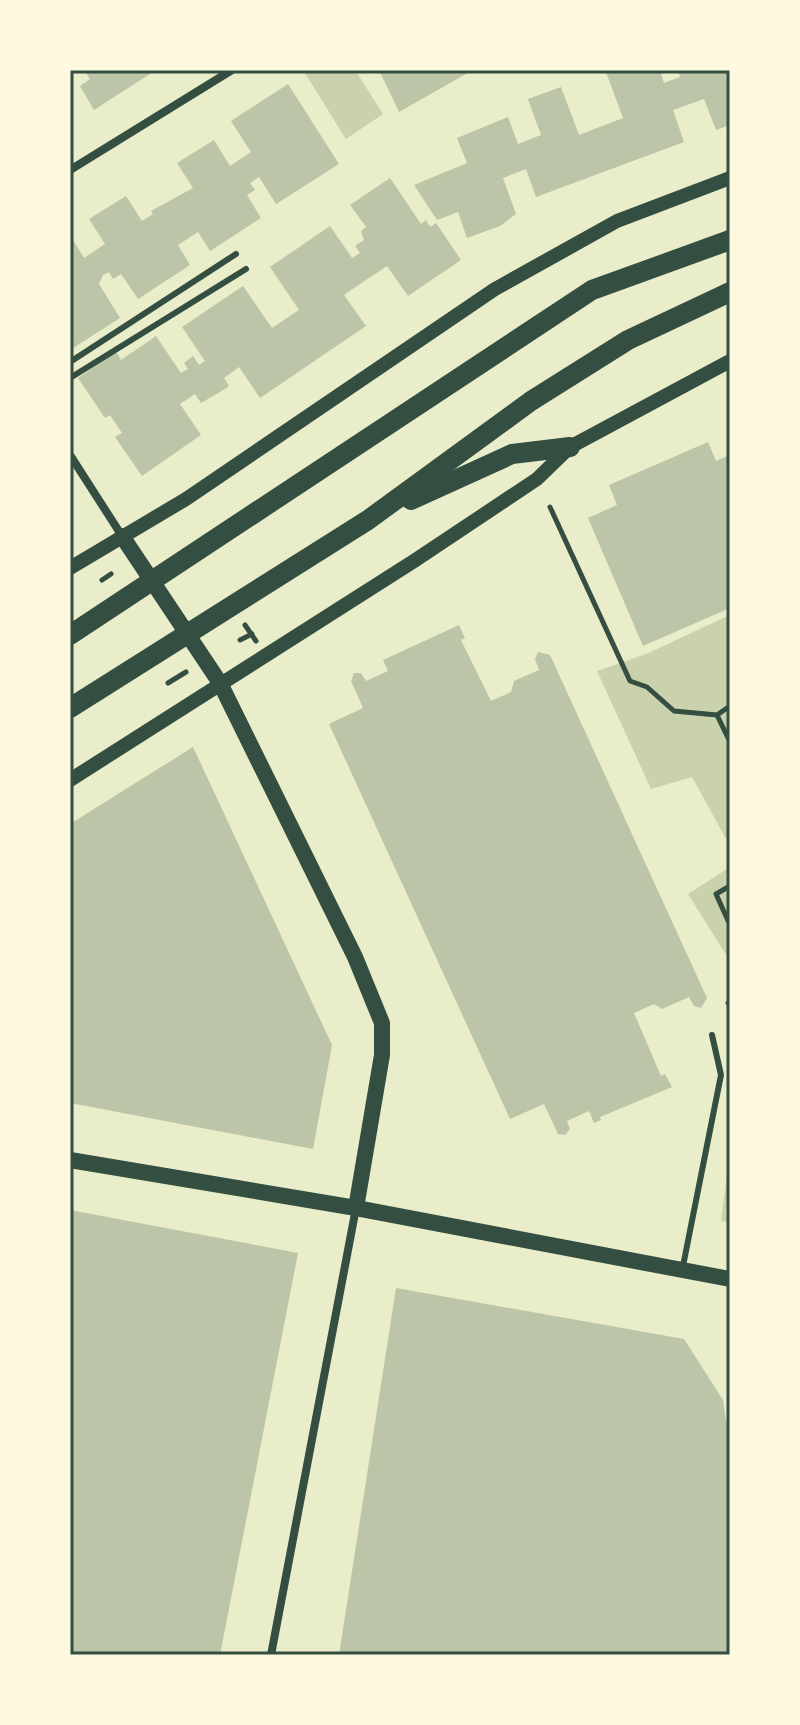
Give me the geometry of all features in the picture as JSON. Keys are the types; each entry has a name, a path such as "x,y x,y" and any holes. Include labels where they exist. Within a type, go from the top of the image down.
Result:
{"main road":[{"path":"70,635 592,290 730,240"},
{"path":"70,708 368,520 531,401 628,340 730,292"},
{"path":"368,520 512,454 570,447"},
{"path":"122,536 220,683 355,957 382,1023 382,1055 356,1208"},
{"path":"70,1160 356,1208 730,1279"}],"street":[{"path":"70,170 232,70"},
{"path":"70,568 186,499 495,289 617,221 730,178"},
{"path":"70,780 220,683 265,658 513,495 537,479 570,447 730,361"},
{"path":"70,455 122,536"},
{"path":"271,1655 356,1208"}],"lane":[{"path":"70,362 236,254"},
{"path":"70,378 246,269"},
{"path":"682,1270 721,1075 712,1035"}],"path":[{"path":"550,507 630,681 647,687 674,711 717,715 730,706"},
{"path":"98,573 107,589"},
{"path":"102,580 111,574"},
{"path":"245,625 257,643"},
{"path":"240,640 252,634"},
{"path":"168,683 186,672"},
{"path":"163,675 176,694"},
{"path":"717,715 730,742"},
{"path":"730,886 716,894 730,925"}],"green space":[{"path":"303,70 355,70 383,114 346,139"},
{"path":"730,615 730,846 692,777 651,789 597,671 646,654"},
{"path":"730,867 730,961 688,894"},
{"path":"730,1151 730,1223 721,1221"}],"building":[{"path":"84,70 156,70 94,110 80,86 90,79"},
{"path":"379,70 473,70 399,112"},
{"path":"660,70 664,83 680,77 678,70 730,70 730,125 716,130 704,99 673,110 684,142 536,197 526,169 503,178 516,214 500,226 467,238 458,212 437,220 414,185 467,163 457,138 508,117 518,144 541,135 528,99 561,87 579,135 623,118 606,72"},
{"path":"288,84 339,164 276,204 259,177 250,183 255,190 247,195 261,218 210,251 198,232 178,245 190,265 138,299 121,274 113,279 109,272 103,275 99,284 120,318 70,350 70,235 84,258 105,244 89,219 126,196 142,221 153,214 151,211 193,188 177,163 214,140 230,166 251,152 231,121"},
{"path":"390,178 421,224 426,220 430,227 436,223 461,260 408,296 387,266 351,290 344,295 366,326 260,398 239,367 224,378 229,386 220,392 201,403 195,394 180,404 201,435 142,476 115,437 122,433 110,415 105,418 78,378 116,352 121,360 156,336 181,373 188,369 184,363 193,356 199,365 205,361 182,327 243,286 272,328 299,310 270,267 330,226 352,258 360,253 355,246 364,240 361,231 366,227 350,205"},
{"path":"708,442 716,461 730,455 730,608 643,646 588,518 617,505 609,485"},
{"path":"459,625 465,638 461,640 491,701 511,692 514,681 539,670 535,659 538,652 550,655 707,998 701,1008 694,1006 689,997 662,1009 654,1004 634,1013 661,1076 665,1074 672,1087 600,1117 601,1120 594,1123 589,1111 567,1121 570,1129 565,1135 558,1134 544,1104 510,1119 329,724 363,708 351,681 354,673 361,673 366,681 388,671 383,660"},
{"path":"193,747 332,1045 313,1149 70,1103 70,824"},
{"path":"70,1210 298,1253 220,1655 70,1655"},
{"path":"396,1288 684,1339 723,1400 726,1422 730,1423 730,1655 339,1655"}]}
